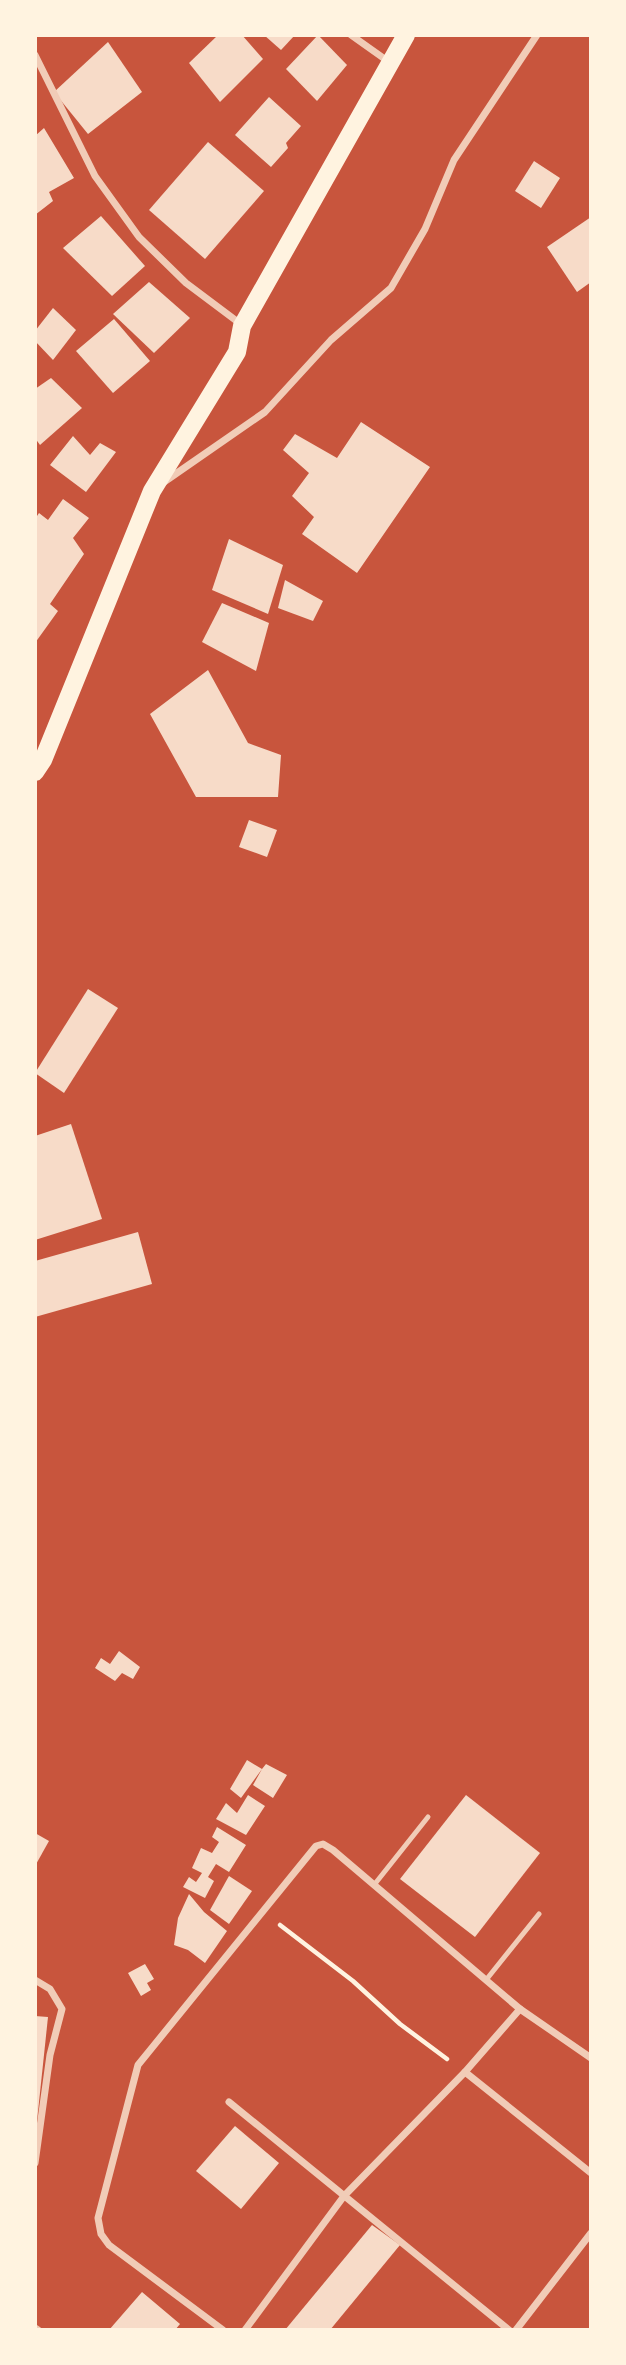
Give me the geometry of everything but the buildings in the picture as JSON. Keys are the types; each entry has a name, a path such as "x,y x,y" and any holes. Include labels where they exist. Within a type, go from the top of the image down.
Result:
{"main road":[{"path":"35,772 43,760 152,491 237,352 242,326 407,35"}],"street":[{"path":"351,35 390,62"},
{"path":"152,491 265,412 331,340 391,288 425,229 454,160 537,35"},
{"path":"35,55 95,176 139,237 186,283 242,326"},
{"path":"223,2330 109,2245 101,2234 99,2218 138,2065 316,1846 323,1844 333,1850 520,2009 591,2058"},
{"path":"35,1980 50,1989 62,2009 50,2055 35,2163"},
{"path":"245,2330 344,2196 465,2072 520,2009"},
{"path":"465,2072 591,2173"},
{"path":"229,2102 509,2330"},
{"path":"516,2330 591,2234"}],"lane":[{"path":"374,1885 428,1817"},
{"path":"486,1980 539,1913"}],"path":[{"path":"262,1911 353,1981 400,2024 465,2072"}]}
